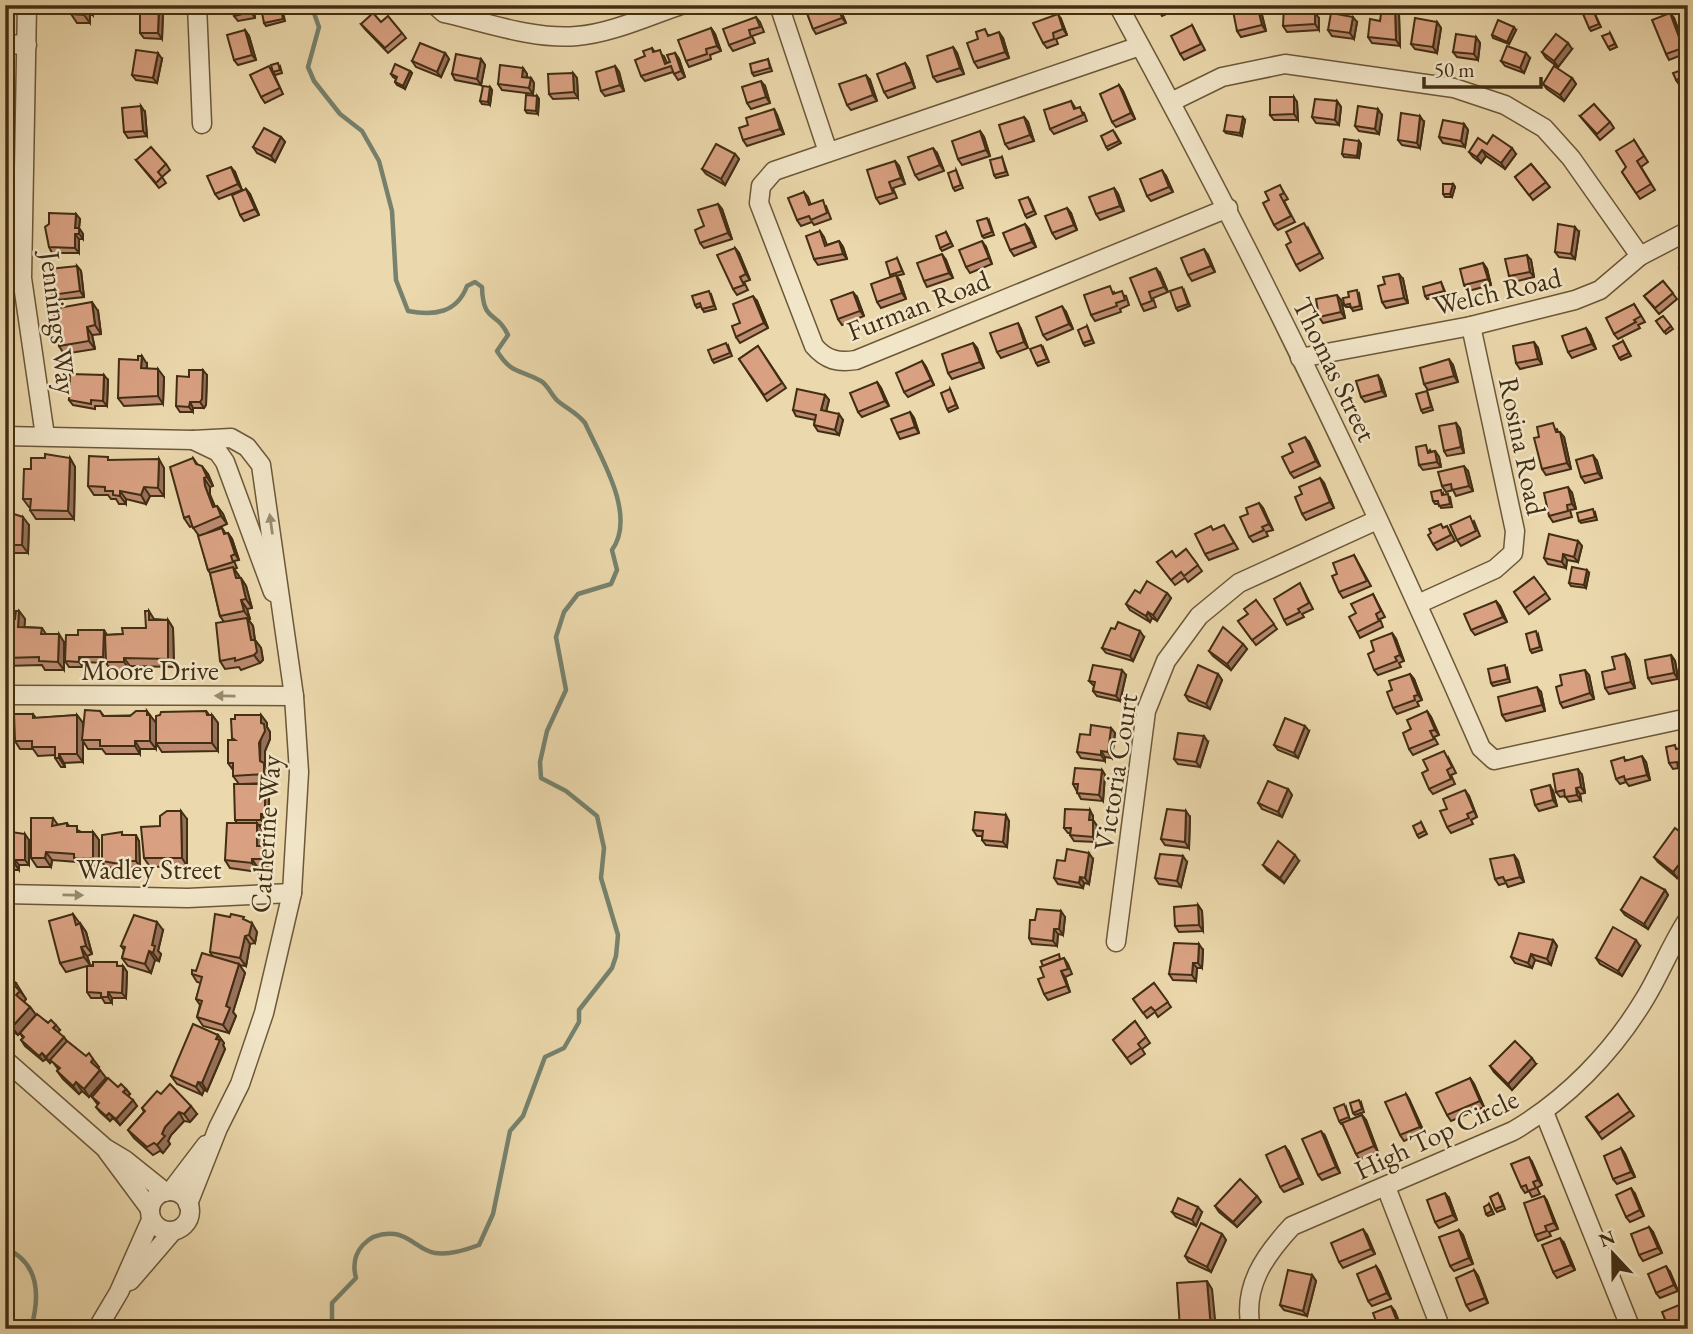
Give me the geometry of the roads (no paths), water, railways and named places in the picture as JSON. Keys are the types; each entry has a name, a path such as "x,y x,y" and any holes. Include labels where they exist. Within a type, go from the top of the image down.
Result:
{"street":[{"name":"Jennings Way","path":"27,5 27,45 13,242 22,278 45,436"},
{"path":"197,5 202,124"},
{"path":"435,5 444,13 545,34 575,36 629,13 681,5"},
{"path":"779,5 828,152"},
{"name":"Thomas Street","path":"1118,5 1228,208 1418,604 1481,748 1494,760 1688,718"},
{"path":"5,44 27,45"},
{"name":"Furman Road","path":"1140,46 774,172 761,186 759,203 814,346 822,355 844,362 1228,208"},
{"path":"1171,102 1222,77 1285,64 1454,88 1492,100 1544,128 1571,158 1640,256"},
{"name":"Welch Road","path":"1300,358 1471,326 1575,300 1600,290 1640,256 1688,231"},
{"name":"Rosina Road","path":"1418,604 1496,569 1513,553 1516,531 1471,326"},
{"path":"5,436 193,440"},
{"name":"Catherine Way","path":"188,1204 218,1128 240,1084 264,1013 292,893 299,772 294,696 261,465 247,447 231,438 193,440"},
{"name":"Catherine Way","path":"193,440 218,452 225,462 281,617"},
{"name":"Victoria Court","path":"1115,942 1146,711 1166,661 1199,616 1239,583 1377,520"},
{"name":"Moore Drive","path":"5,695 294,696"},
{"name":"Wadley Street","path":"5,894 188,898 292,893"},
{"name":"High Top Circle","path":"1251,1329 1248,1293 1272,1248 1292,1226 1513,1131 1544,1112 1589,1071 1644,1001 1688,919"},
{"path":"5,1060 105,1149 125,1160 168,1192 181,1194 188,1204 187,1222 173,1231 119,1292"},
{"path":"1544,1112 1631,1329"},
{"name":"Catherine Way","path":"168,1192 218,1128"},
{"path":"105,1149 163,1230 173,1231"},
{"path":"1386,1187 1441,1329"},
{"path":"97,1329 119,1292 153,1200 168,1192"}],"waterway":[{"path":"311,5 319,27 308,67 314,81 340,114 362,131 379,161 392,211 396,280 408,311 427,313 444,310 457,302 467,286 475,282 482,287 485,307 508,335 497,351 512,368 544,383 557,400 585,423 614,486 621,520 619,536 612,550 617,570 611,584 578,594 564,612 556,637 566,690 547,731 540,762 541,778 566,791 597,816 604,848 601,878 618,935 612,968 579,1010 579,1022 564,1048 545,1057 523,1116 510,1131 493,1214 479,1245 457,1252 441,1253 430,1252 395,1234 385,1234 369,1240 358,1252 355,1260 356,1278 332,1303 332,1321 342,1329"},
{"path":"5,1248 17,1254 31,1272 36,1293 31,1329"}]}
